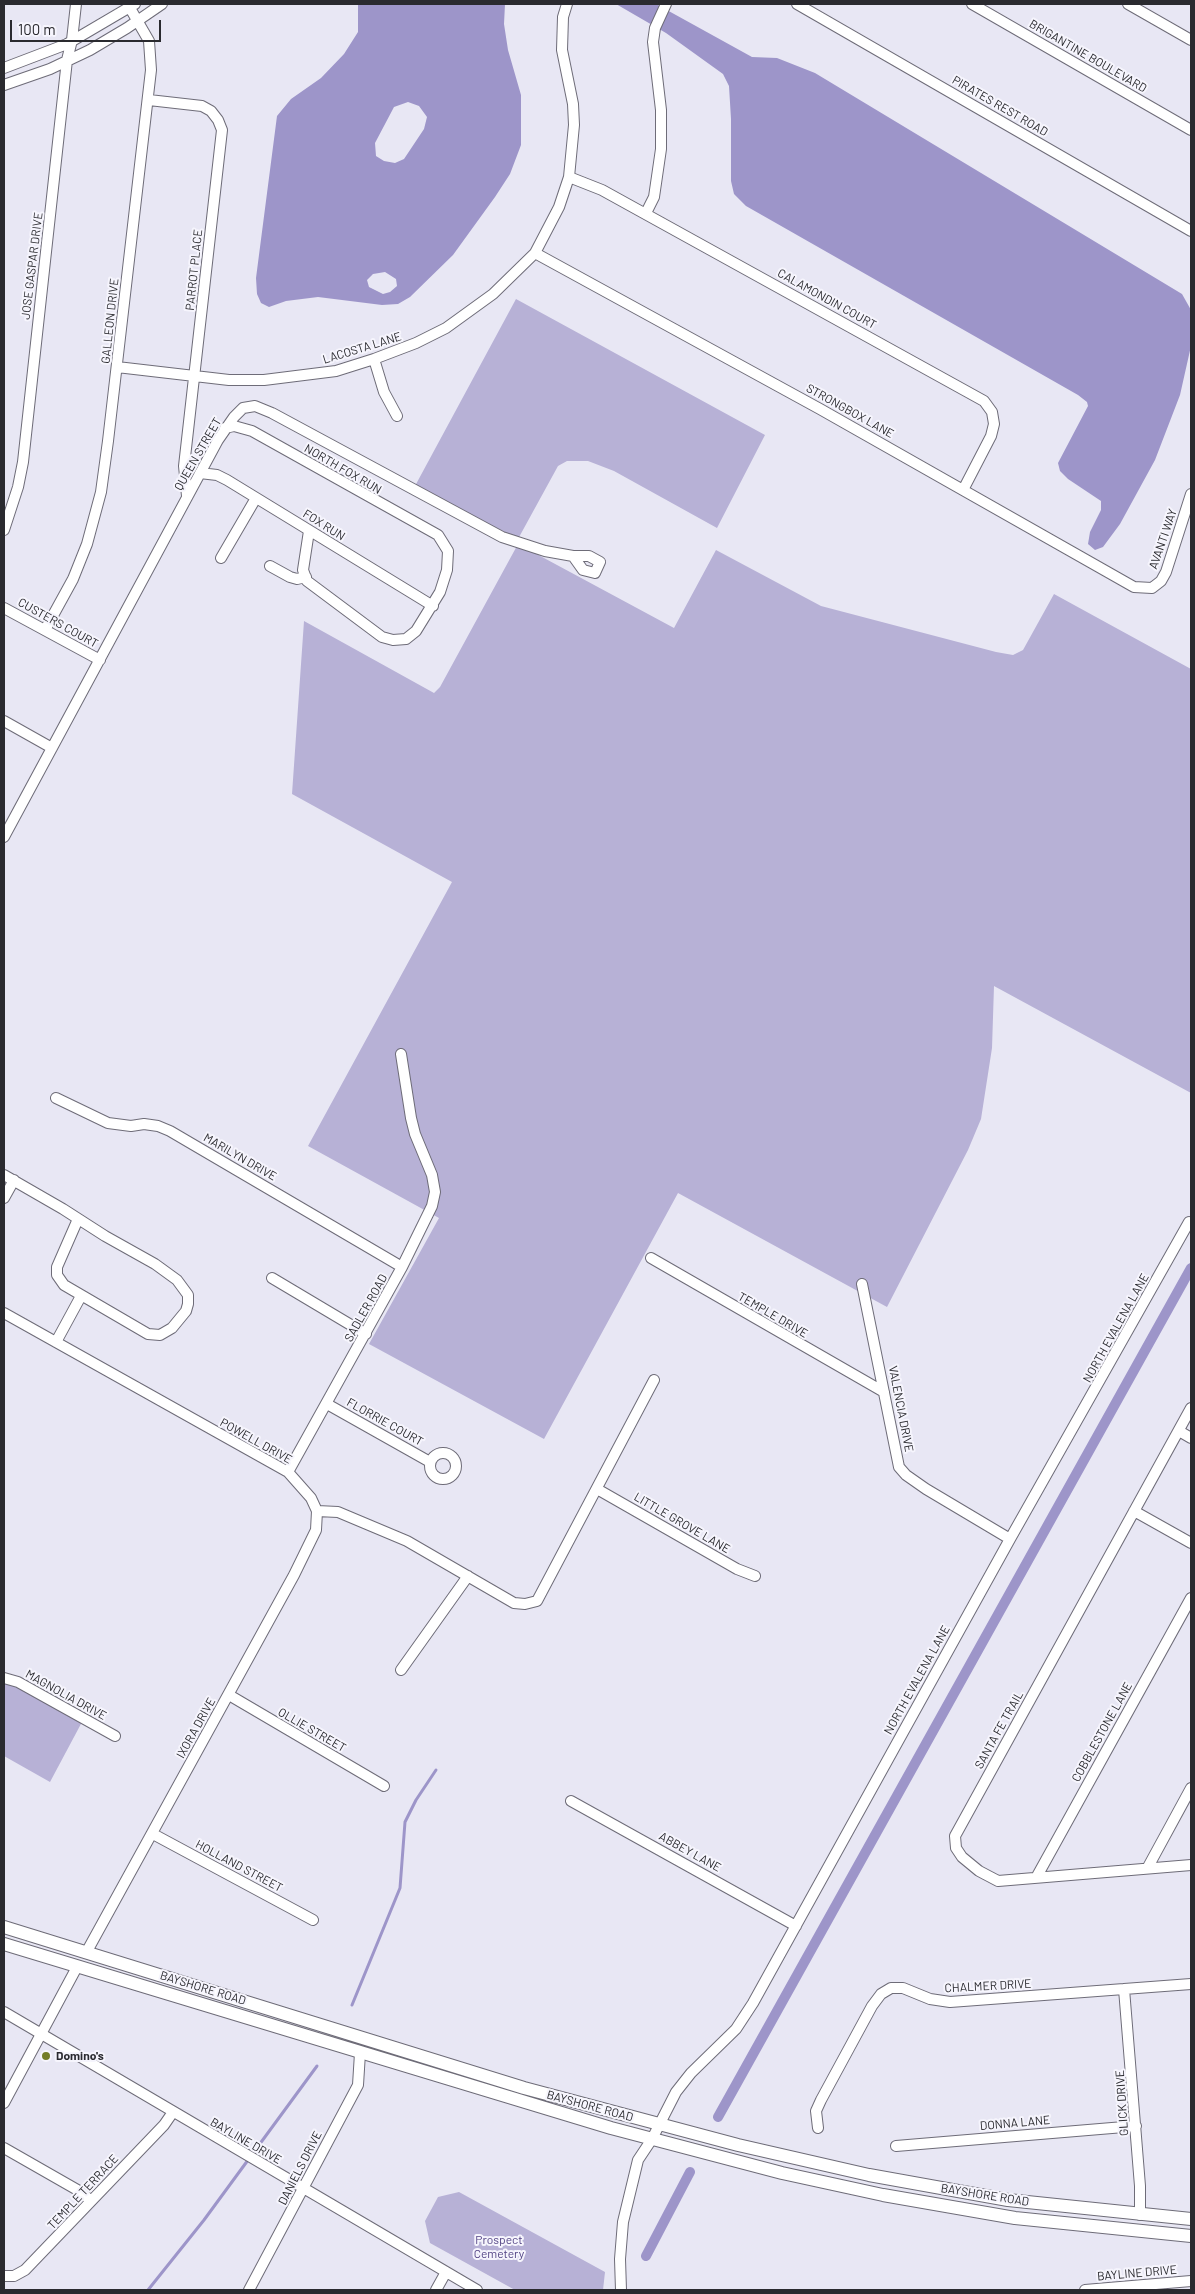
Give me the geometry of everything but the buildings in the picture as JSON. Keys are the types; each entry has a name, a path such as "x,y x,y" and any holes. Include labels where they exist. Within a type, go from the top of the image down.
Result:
{"main road":[{"name":"BAYSHORE ROAD","path":"4,1927 524,2088 658,2124 869,2176 1008,2200 1191,2219"},
{"path":"4,1937 60,1954 86,1953"},
{"name":"BAYSHORE ROAD","path":"4,1944 360,2053 652,2139 782,2174 883,2195 1015,2218 1191,2236"},
{"path":"78,1967 106,1966 272,2016 290,2015"}],"street":[{"name":"JOSE GASPAR DRIVE","path":"4,530 18,487 23,462 67,60 72,40 76,4"},
{"path":"4,85 50,69 97,46 162,4"},
{"name":"LACOSTA LANE","path":"117,367 195,377 264,380 336,371 400,350 446,328 493,294 535,252 559,207 569,177 574,125 562,50 561,32 567,4"},
{"path":"646,213 654,197 661,149 661,110 653,42 660,16 666,4"},
{"name":"PIRATES REST ROAD","path":"797,4 1191,231"},
{"name":"BRIGANTINE BOULEVARD","path":"972,4 1191,130"},
{"path":"1128,4 1191,40"},
{"path":"4,68 72,40 132,6"},
{"name":"GALLEON DRIVE","path":"45,630 72,579 96,516 101,492 149,100 151,56 149,41 132,6"},
{"name":"PARROT PLACE","path":"149,100 202,106 211,111 218,120 222,130 184,466 187,498"},
{"name":"CALAMONDIN COURT","path":"569,177 591,184 646,213 984,401 992,412 992,430 963,490"},
{"name":"STRONGBOX LANE","path":"535,252 963,490 1120,580 1134,587 1152,588"},
{"path":"374,359 384,392 397,416"},
{"name":"QUEEN STREET","path":"4,837 200,472 225,428 243,408 255,406 502,537 545,551 573,556"},
{"name":"NORTH FOX RUN","path":"225,428 234,426 252,431 392,511 433,532 445,544 449,558 447,570 433,606"},
{"name":"FOX RUN","path":"200,472 217,475 433,606"},
{"name":"AVANTI WAY","path":"1152,588 1161,581 1166,572 1191,494"},
{"path":"221,558 256,498"},
{"path":"309,531 303,570 307,581 382,637 393,640 406,639 416,632 433,606"},
{"path":"270,566 290,577 297,579 306,577"},
{"name":"CUSTERS COURT","path":"4,608 100,660"},
{"path":"4,721 52,748"},
{"name":"SADLER ROAD","path":"288,1472 402,1266 427,1217 435,1192 432,1175 411,1118 401,1054"},
{"name":"MARILYN DRIVE","path":"56,1098 108,1123 131,1126 144,1124 158,1126 170,1131 402,1266"},
{"path":"4,1175 78,1218 105,1236 166,1271 185,1290 188,1304 186,1312 172,1328 155,1335 148,1334 64,1285 57,1275 60,1258 78,1218"},
{"path":"4,1198 14,1180"},
{"name":"NORTH EVALENA LANE","path":"620,2290 623,2222 638,2160 652,2139 658,2124 681,2086 736,2029 754,2003 1010,1539 1189,1222"},
{"name":"TEMPLE DRIVE","path":"651,1258 884,1392"},
{"path":"272,1278 366,1334"},
{"name":"VALENCIA DRIVE","path":"862,1284 899,1467 906,1475 926,1489 1010,1539"},
{"path":"56,1342 81,1296"},
{"name":"POWELL DRIVE","path":"4,1313 288,1472 311,1498 317,1511"},
{"path":"317,1511 338,1512 407,1541 514,1602 525,1604 537,1601 654,1380"},
{"name":"FLORRIE COURT","path":"327,1404 430,1462"},
{"name":"SANTA FE TRAIL","path":"1191,1408 955,1836 956,1848 962,1857 988,1877 998,1881 1010,1882 1148,1867 1191,1865"},
{"path":"1179,1431 1191,1438"},
{"name":"LITTLE GROVE LANE","path":"597,1489 737,1569 755,1576"},
{"name":"IXORA DRIVE","path":"86,1953 229,1695 310,1543 316,1530 317,1511"},
{"path":"1134,1511 1191,1543"},
{"path":"401,1670 468,1576"},
{"name":"COBBLESTONE LANE","path":"1036,1878 1191,1598"},
{"name":"MAGNOLIA DRIVE","path":"4,1678 18,1682 115,1736"},
{"name":"OLLIE STREET","path":"229,1695 384,1786"},
{"path":"1148,1867 1191,1788"},
{"name":"ABBEY LANE","path":"571,1801 796,1926"},
{"name":"HOLLAND STREET","path":"153,1834 313,1920"},
{"path":"4,2103 78,1967"},
{"name":"CHALMER DRIVE","path":"818,2128 816,2111 821,2100 872,2006 880,1994 891,1988 903,1988 930,1999 950,2002 1191,1984"},
{"name":"GLICK DRIVE","path":"1124,1989 1136,2126 1140,2214"},
{"name":"BAYLINE DRIVE","path":"4,2012 477,2290"},
{"name":"DANIELS DRIVE","path":"249,2290 358,2085 360,2053"},
{"name":"TEMPLE TERRACE","path":"4,2276 14,2276 25,2270 164,2125 173,2112"},
{"name":"DONNA LANE","path":"896,2146 1136,2126"},
{"path":"4,2148 81,2192 92,2201"},
{"path":"436,2290 446,2272"},
{"name":"BAYLINE DRIVE","path":"1085,2290 1191,2281"}],"green space":[{"path":"516,299 765,435 717,528 614,471 588,461 567,461 558,466 518,539 415,486"},
{"path":"518,544 674,628 716,550 821,606 1013,655 1023,650 1054,594 1191,669 1191,1093 994,986 992,1048 981,1119 968,1150 887,1307 678,1193 544,1439 369,1344 439,1218 308,1146 452,882 292,794 304,621 434,693 440,687"},
{"path":"4,1681 14,1684 82,1722 50,1782 4,1756"},
{"name":"Prospect Cemetery","path":"459,2192 605,2272 603,2290 515,2290 430,2243 425,2221 438,2197"}],"shaded area":[{"path":"358,4 505,4 504,24 508,50 521,95 521,145 510,174 453,255 410,297 398,304 382,305 318,297 286,301 269,307 261,303 257,294 256,278 277,116 291,99 321,78 344,54 358,32","holes":["408,102 419,106 427,117 424,129 404,159 395,163 384,161 376,156 375,143 394,107","385,272 396,279 397,286 390,292 383,294 369,287 367,280 373,274"]},
{"path":"616,4 656,4 752,57 777,58 815,73 1182,294 1191,310 1191,346 1180,395 1155,460 1120,524 1103,547 1095,550 1088,544 1090,532 1101,510 1101,501 1068,479 1060,471 1058,463 1088,406 1087,402 1078,395 746,206 734,194 731,181 729,86 723,74 666,33"}],"waterway":[{"path":"718,2117 1191,1268"},
{"path":"352,2005 400,1888 405,1822 416,1800 436,1770"},
{"path":"148,2290 204,2220 317,2066"},
{"path":"646,2256 690,2172"}],"place":[{"name":"Domino's","path":"46,2056"}]}
